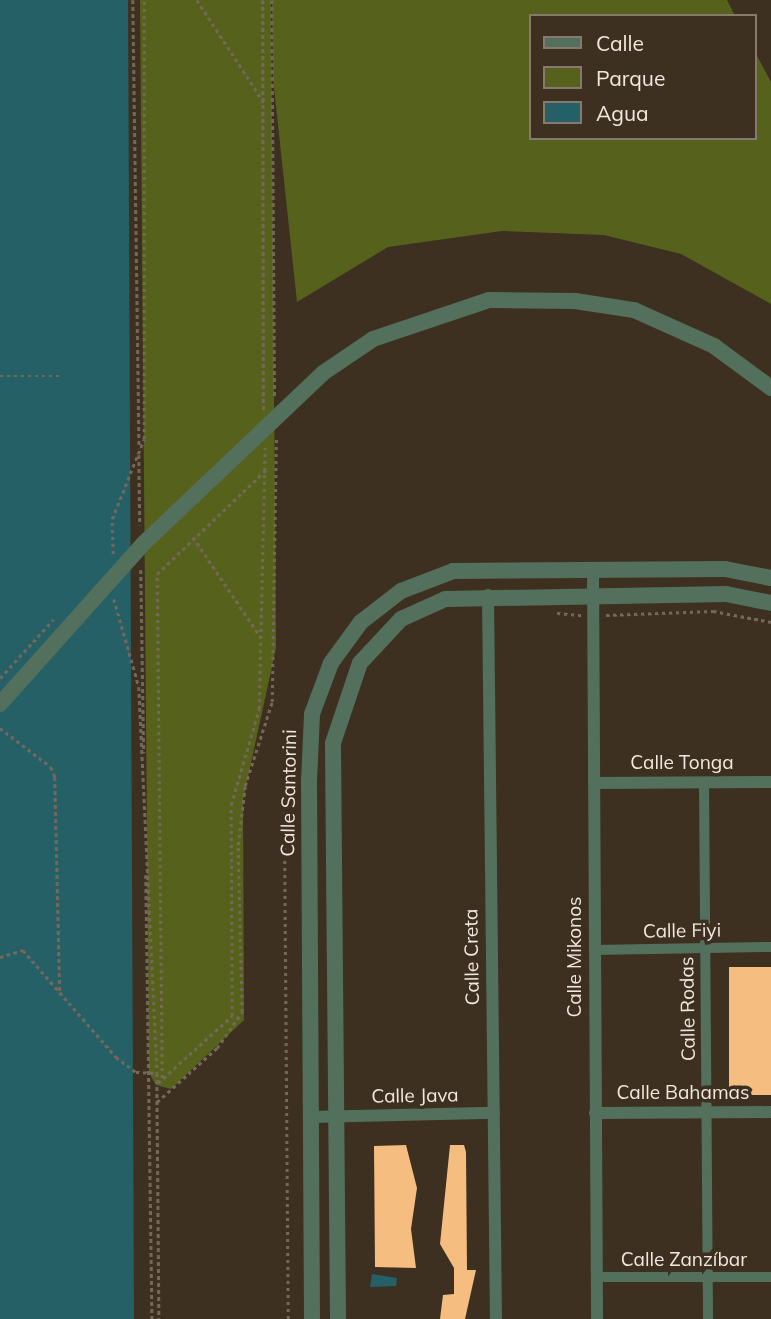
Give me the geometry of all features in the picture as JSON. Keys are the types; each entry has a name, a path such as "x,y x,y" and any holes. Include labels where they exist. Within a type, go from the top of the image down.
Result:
{"street":[{"path":"0,704 142,538 270,416 373,339 489,300 575,301 634,310 714,346 771,388"},
{"name":"Calle Santorini","path":"312,1319 309,781 312,714 331,663 361,622 421,580 453,571 725,569 771,578"},
{"name":"Calle Mikonos","path":"593,570 597,1319"},
{"path":"338,1319 333,743 338,714 360,663 401,619 444,598 540,594 726,594 771,603"},
{"name":"Calle Creta","path":"488,595 496,1319"},
{"name":"Calle Rodas","path":"704,782 708,1319"},
{"name":"Calle Tonga","path":"594,783 771,782"},
{"name":"Calle Fiyi","path":"594,950 771,947"},
{"name":"Calle Bahamas","path":"595,1113 771,1112"},
{"name":"Calle Java","path":"312,1117 494,1113"},
{"name":"Calle Zanzíbar","path":"596,1277 771,1277"}],"path":[{"path":"133,0 142,538"},
{"path":"113,558 112,519 144,439 144,0"},
{"path":"197,0 265,104"},
{"path":"156,1102 217,1048 242,1012 238,845 244,786 272,702 277,630 270,416 263,0"},
{"path":"156,1085 232,1016 231,805 259,709 262,639 270,416 272,0"},
{"path":"0,376 21,379 62,376"},
{"path":"270,416 284,398"},
{"path":"162,1080 157,574 266,470"},
{"path":"193,537 262,639"},
{"path":"141,561 152,1319"},
{"path":"114,584 114,611 139,687 157,1073 159,1319"},
{"path":"540,594 547,613 593,615 713,611 771,622"},
{"path":"0,728 51,767 55,777 60,994"},
{"path":"288,1319 284,798 299,772"},
{"path":"0,957 23,950 116,1057 149,1073 157,1073"}],"green space":[{"path":"140,0 271,0 276,648 243,800 244,1020 171,1089 156,1085 149,1073"},
{"path":"272,0 727,0 734,14 530,14 530,140 757,140 757,56 771,82 771,304 681,254 604,235 502,231 388,247 297,302 273,78"}],"water":[{"path":"0,0 128,0 134,1319 0,1319"},
{"path":"372,1274 397,1278 396,1286 370,1287"}],"building":[{"path":"729,967 771,967 771,1095 729,1095"},
{"path":"406,1145 417,1188 411,1229 416,1268 375,1267 374,1146"},
{"path":"450,1145 464,1145 466,1152 467,1270 476,1270 465,1319 440,1319 443,1295 454,1294 454,1268 440,1244"}]}
